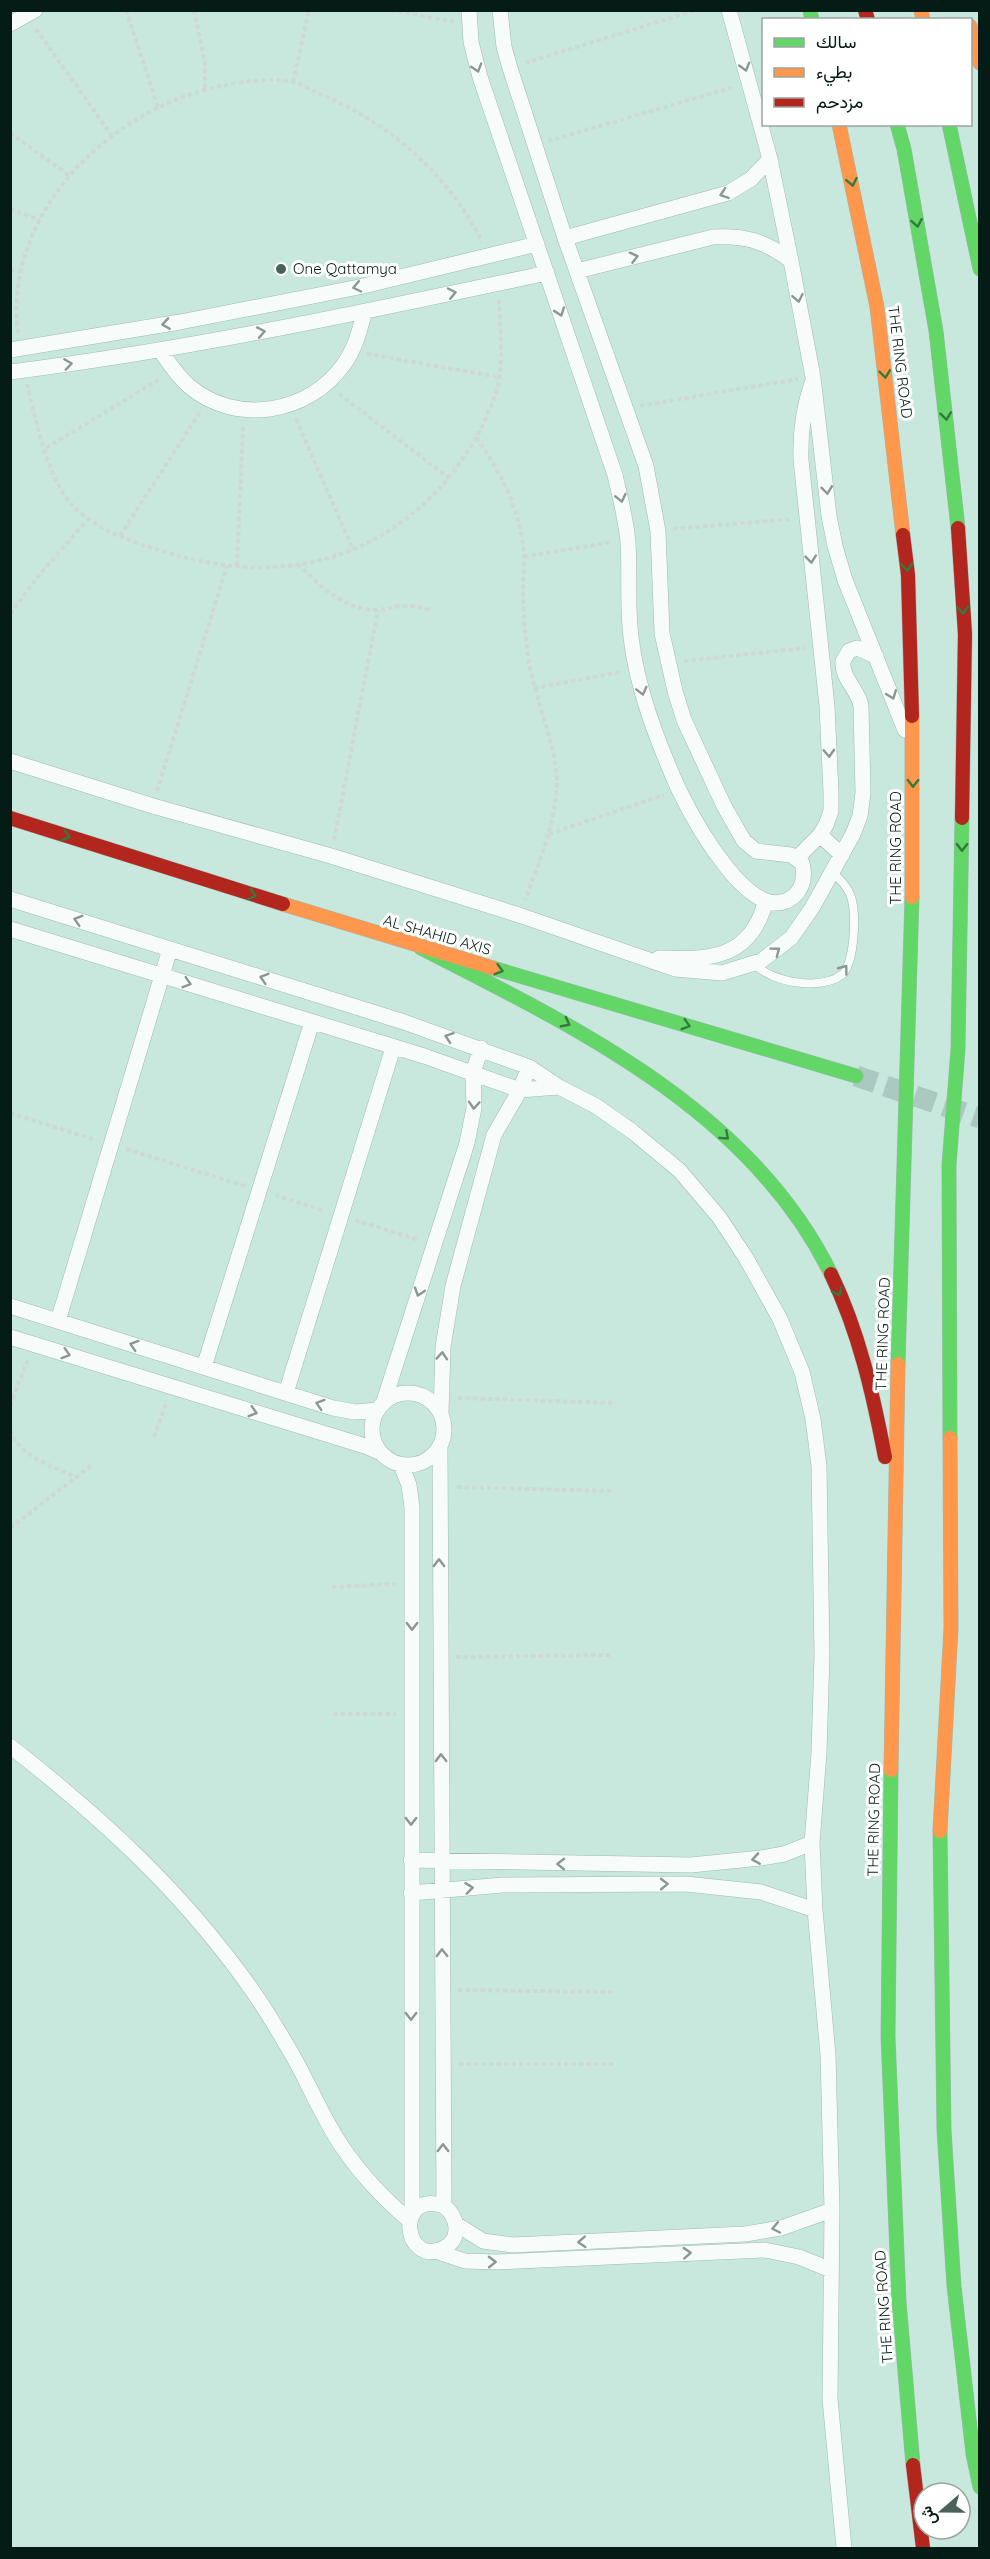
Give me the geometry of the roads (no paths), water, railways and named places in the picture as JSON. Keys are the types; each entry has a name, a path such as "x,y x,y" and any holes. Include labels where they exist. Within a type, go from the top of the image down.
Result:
{"main road":[{"path":"972,33 980,63"},
{"name":"THE RING ROAD","path":"839,126 877,307 900,489 908,575 913,749 913,862 894,1506 888,2036 890,2132 900,2313 913,2468 923,2548"},
{"path":"898,126 904,149 936,331 957,509 965,634 957,1049 949,1165 951,1628 940,1835 944,2130 954,2286 973,2454 980,2487"},
{"path":"950,126 980,269"},
{"name":"AL SHAHID AXIS","path":"10,818 421,948 599,998 856,1076"},
{"path":"421,948 573,1026 652,1076 722,1134 766,1175 797,1218 827,1267 853,1326 876,1405 894,1506"}],"street":[{"path":"469,17 471,42 480,77 615,475 627,539 631,637 654,731 679,790 723,862 758,899 772,904 787,901 798,892 802,885 804,870 802,863 791,855 756,851 744,841 695,747 675,691 662,633 658,531 645,466 565,238 510,68 504,47 500,10"},
{"path":"729,10 770,159 791,261 813,377 835,546 845,580 913,749"},
{"path":"10,24 30,13"},
{"path":"565,238 728,194 752,179 770,159"},
{"path":"577,271 713,237 734,236 765,243 791,261"},
{"path":"537,244 358,287 180,322 15,349 17,371 160,350 364,313 547,273"},
{"path":"160,350 174,371 190,387 209,399 243,410 267,410 303,400 327,384 352,351 364,313"},
{"path":"797,858 820,836 831,811 821,646 800,431 813,377"},
{"path":"10,761 153,806 331,856 519,915 675,969 693,972 732,972 754,964 777,951 791,938 802,924 842,855 860,816 863,793 861,706 858,694 844,675 843,661 852,649 861,649 876,656"},
{"path":"820,836 842,855"},
{"path":"10,899 481,1048 529,1066 559,1087 596,1106 633,1132 685,1178 718,1217 746,1258 780,1319 802,1372 813,1419 819,1478 822,1654 819,1753 812,1843 815,1910 828,2055 832,2210 830,2400 844,2548"},
{"path":"641,957 695,958 723,954 741,944 755,929 765,903"},
{"path":"10,929 473,1073 520,1090 559,1087"},
{"path":"58,1321 170,949"},
{"path":"204,1367 312,1023"},
{"path":"286,1393 393,1048"},
{"path":"381,1453 372,1432 373,1421 380,1407 435,1245 472,1126 475,1090 473,1073 481,1048"},
{"path":"444,2206 438,1487 440,1447 444,1436 441,1414 443,1347 453,1286 494,1136 520,1090 529,1066"},
{"path":"10,1306 344,1411 380,1407 403,1394 415,1394 426,1398 441,1414"},
{"path":"10,1337 364,1446 401,1465 423,1462 433,1456 440,1447"},
{"path":"401,1465 411,1496 411,2218 409,2229 414,2243 420,2248 465,2261 497,2262 765,2250 799,2257 831,2270"},
{"path":"10,1746 102,1820 157,1873 208,1930 253,1992 293,2056 342,2146 373,2187 411,2218"},
{"path":"411,1860 691,1865 784,1854 812,1843"},
{"path":"411,1893 503,1885 686,1884 761,1892 815,1910"},
{"path":"411,2218 423,2205 437,2204 450,2211 456,2224 483,2241 513,2245 745,2234 781,2228 832,2210"},
{"path":"435,2251 448,2245 453,2239 456,2224"}],"lane":[{"path":"754,964 774,978 789,981 825,982 843,974 851,956 854,906 848,889 832,872"}],"tunnel":[{"path":"856,1076 980,1118"}],"place":[{"name":"One Qattamya","path":"281,269"}]}
